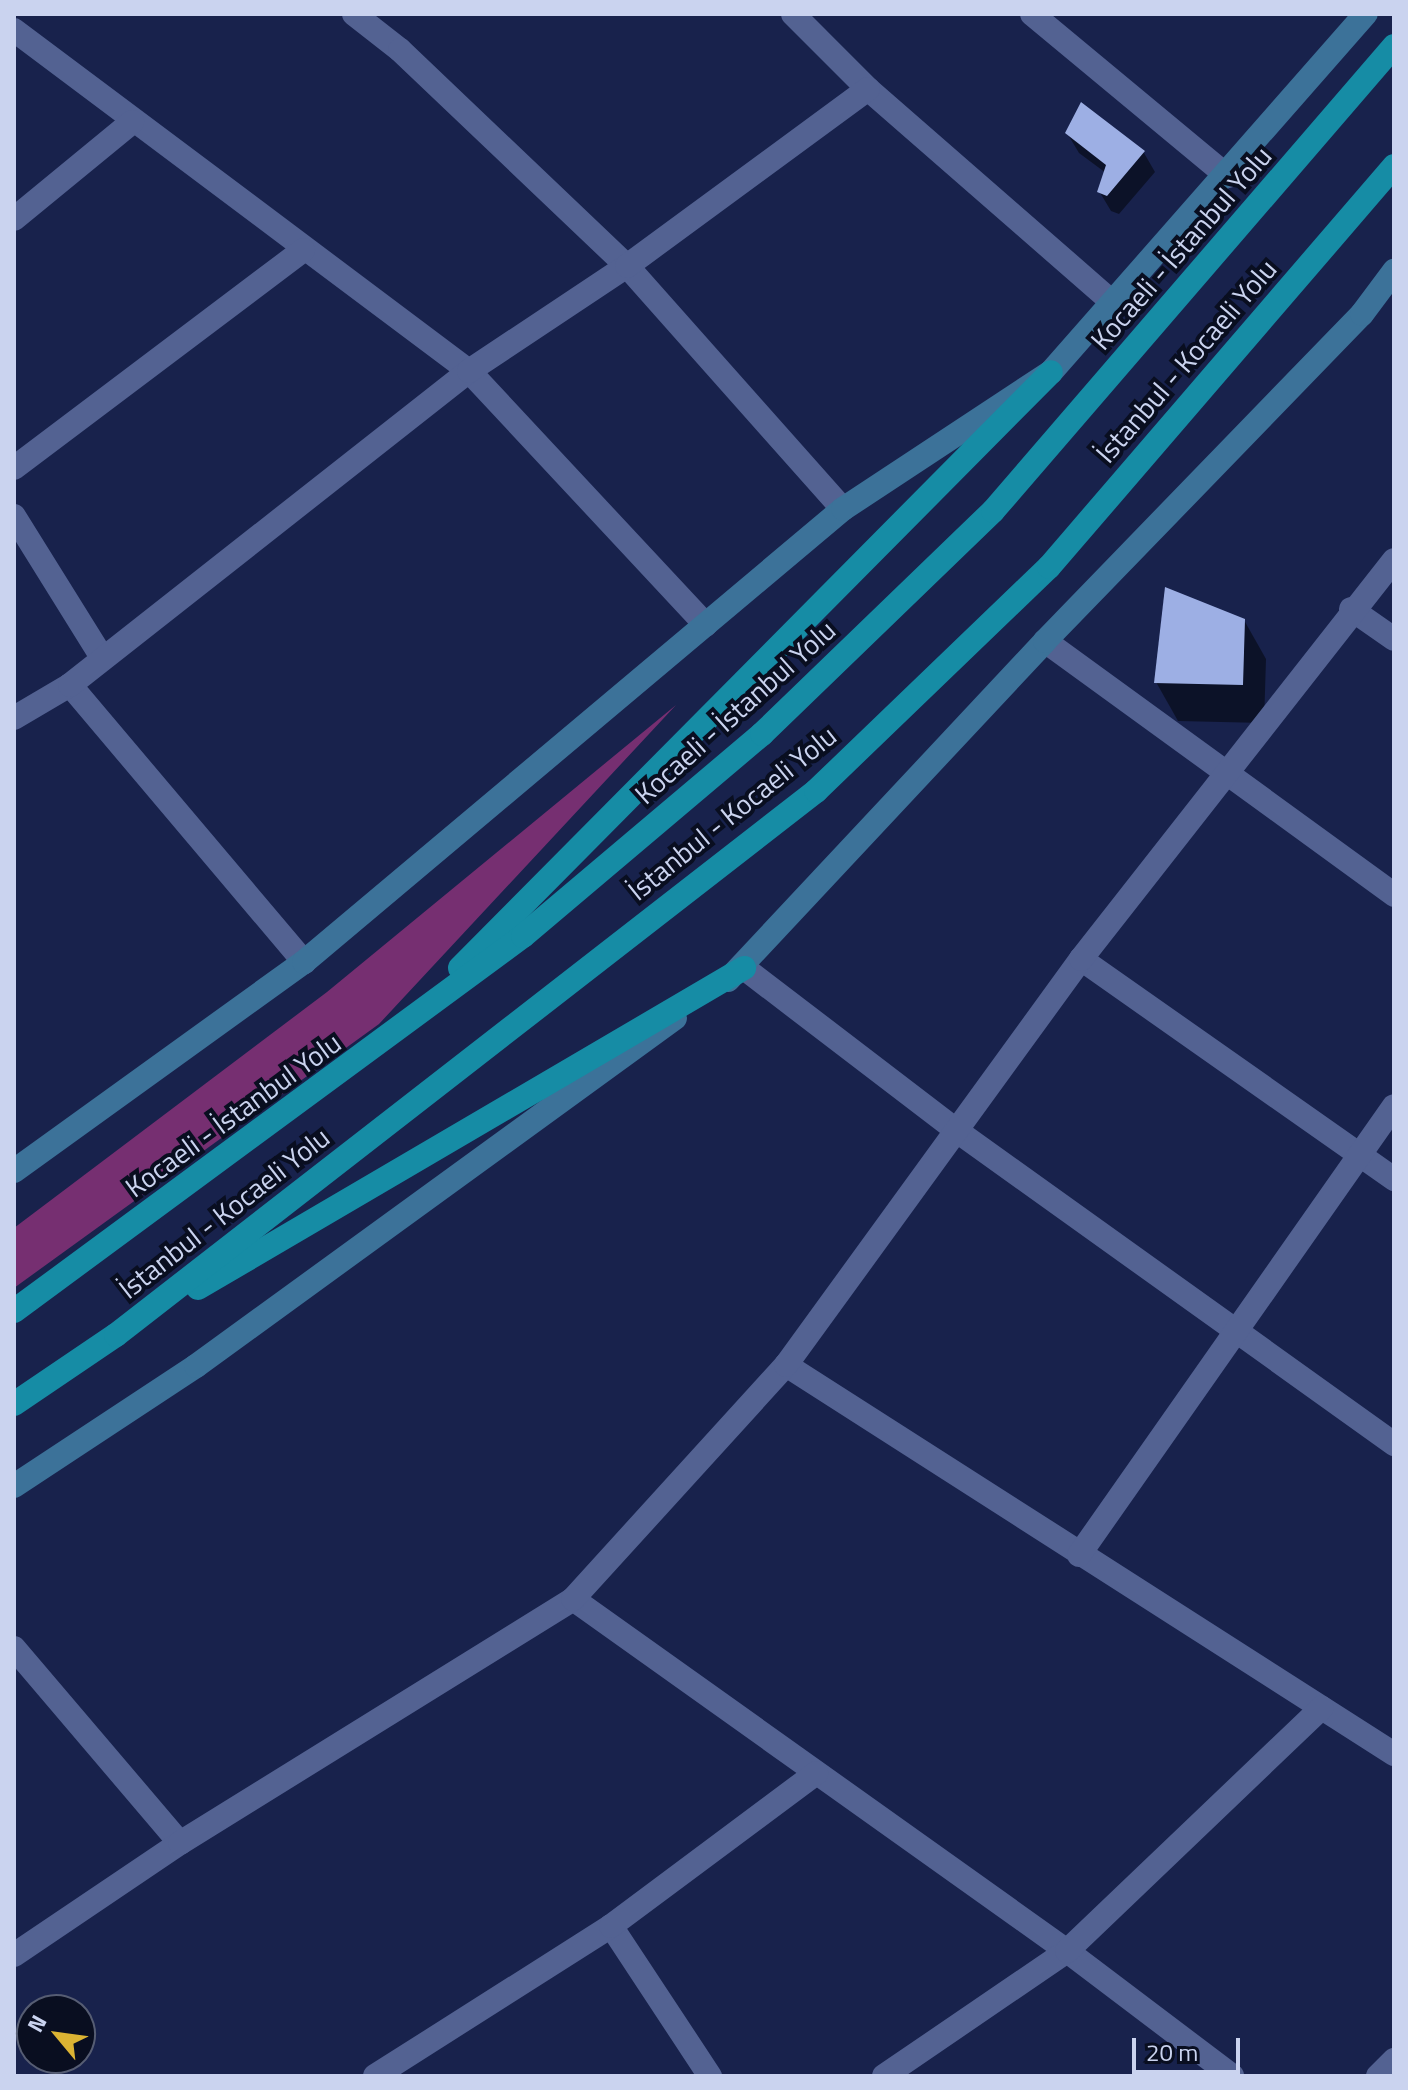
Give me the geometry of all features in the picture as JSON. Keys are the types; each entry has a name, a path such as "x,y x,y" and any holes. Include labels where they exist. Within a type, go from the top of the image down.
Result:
{"highway":[{"name":"Kocaeli - İstanbul Yolu","path":"14,1311 397,1033 523,936 762,734 993,511 1394,46"},
{"name":"İstanbul - Kocaeli Yolu","path":"14,1404 116,1335 816,791 1049,567 1394,166"},
{"path":"397,1033 1051,372"},
{"path":"116,1335 744,968"}],"main road":[{"path":"14,1171 304,962 843,509 1051,372 1111,301 1227,176 1366,14"},
{"path":"14,1486 196,1366 744,968 1045,641 1362,314 1394,271"}],"street":[{"path":"354,14 400,50 627,266 843,509"},
{"path":"793,14 868,89 1111,301"},
{"path":"1032,14 1227,176"},
{"path":"14,30 132,122 469,371 706,625"},
{"path":"14,718 70,685 469,371 627,266 868,89"},
{"path":"14,219 132,122"},
{"path":"14,468 303,250"},
{"path":"14,516 103,659"},
{"path":"14,1955 180,1843 573,1599 786,1365 1081,959 1351,609 1394,560"},
{"path":"1351,609 1394,639"},
{"path":"1045,641 1394,895"},
{"path":"70,685 304,962"},
{"path":"1081,959 1394,1179"},
{"path":"744,968 957,1131 1394,1444"},
{"path":"1079,1555 1394,1106"},
{"path":"786,1365 1394,1754"},
{"path":"573,1599 1067,1951 1232,2076"},
{"path":"14,1648 180,1843"},
{"path":"884,2076 1067,1951 1321,1708"},
{"path":"375,2076 611,1926 816,1773"},
{"path":"611,1926 710,2076"},
{"path":"1378,2076 1394,2060"}],"shaded area":[{"path":"676,705 379,1024 14,1288 14,1228 327,992"}],"building":[{"path":"1081,102 1145,151 1107,196 1097,192 1106,165 1065,133"},
{"path":"1165,587 1245,619 1243,685 1154,683"}]}
